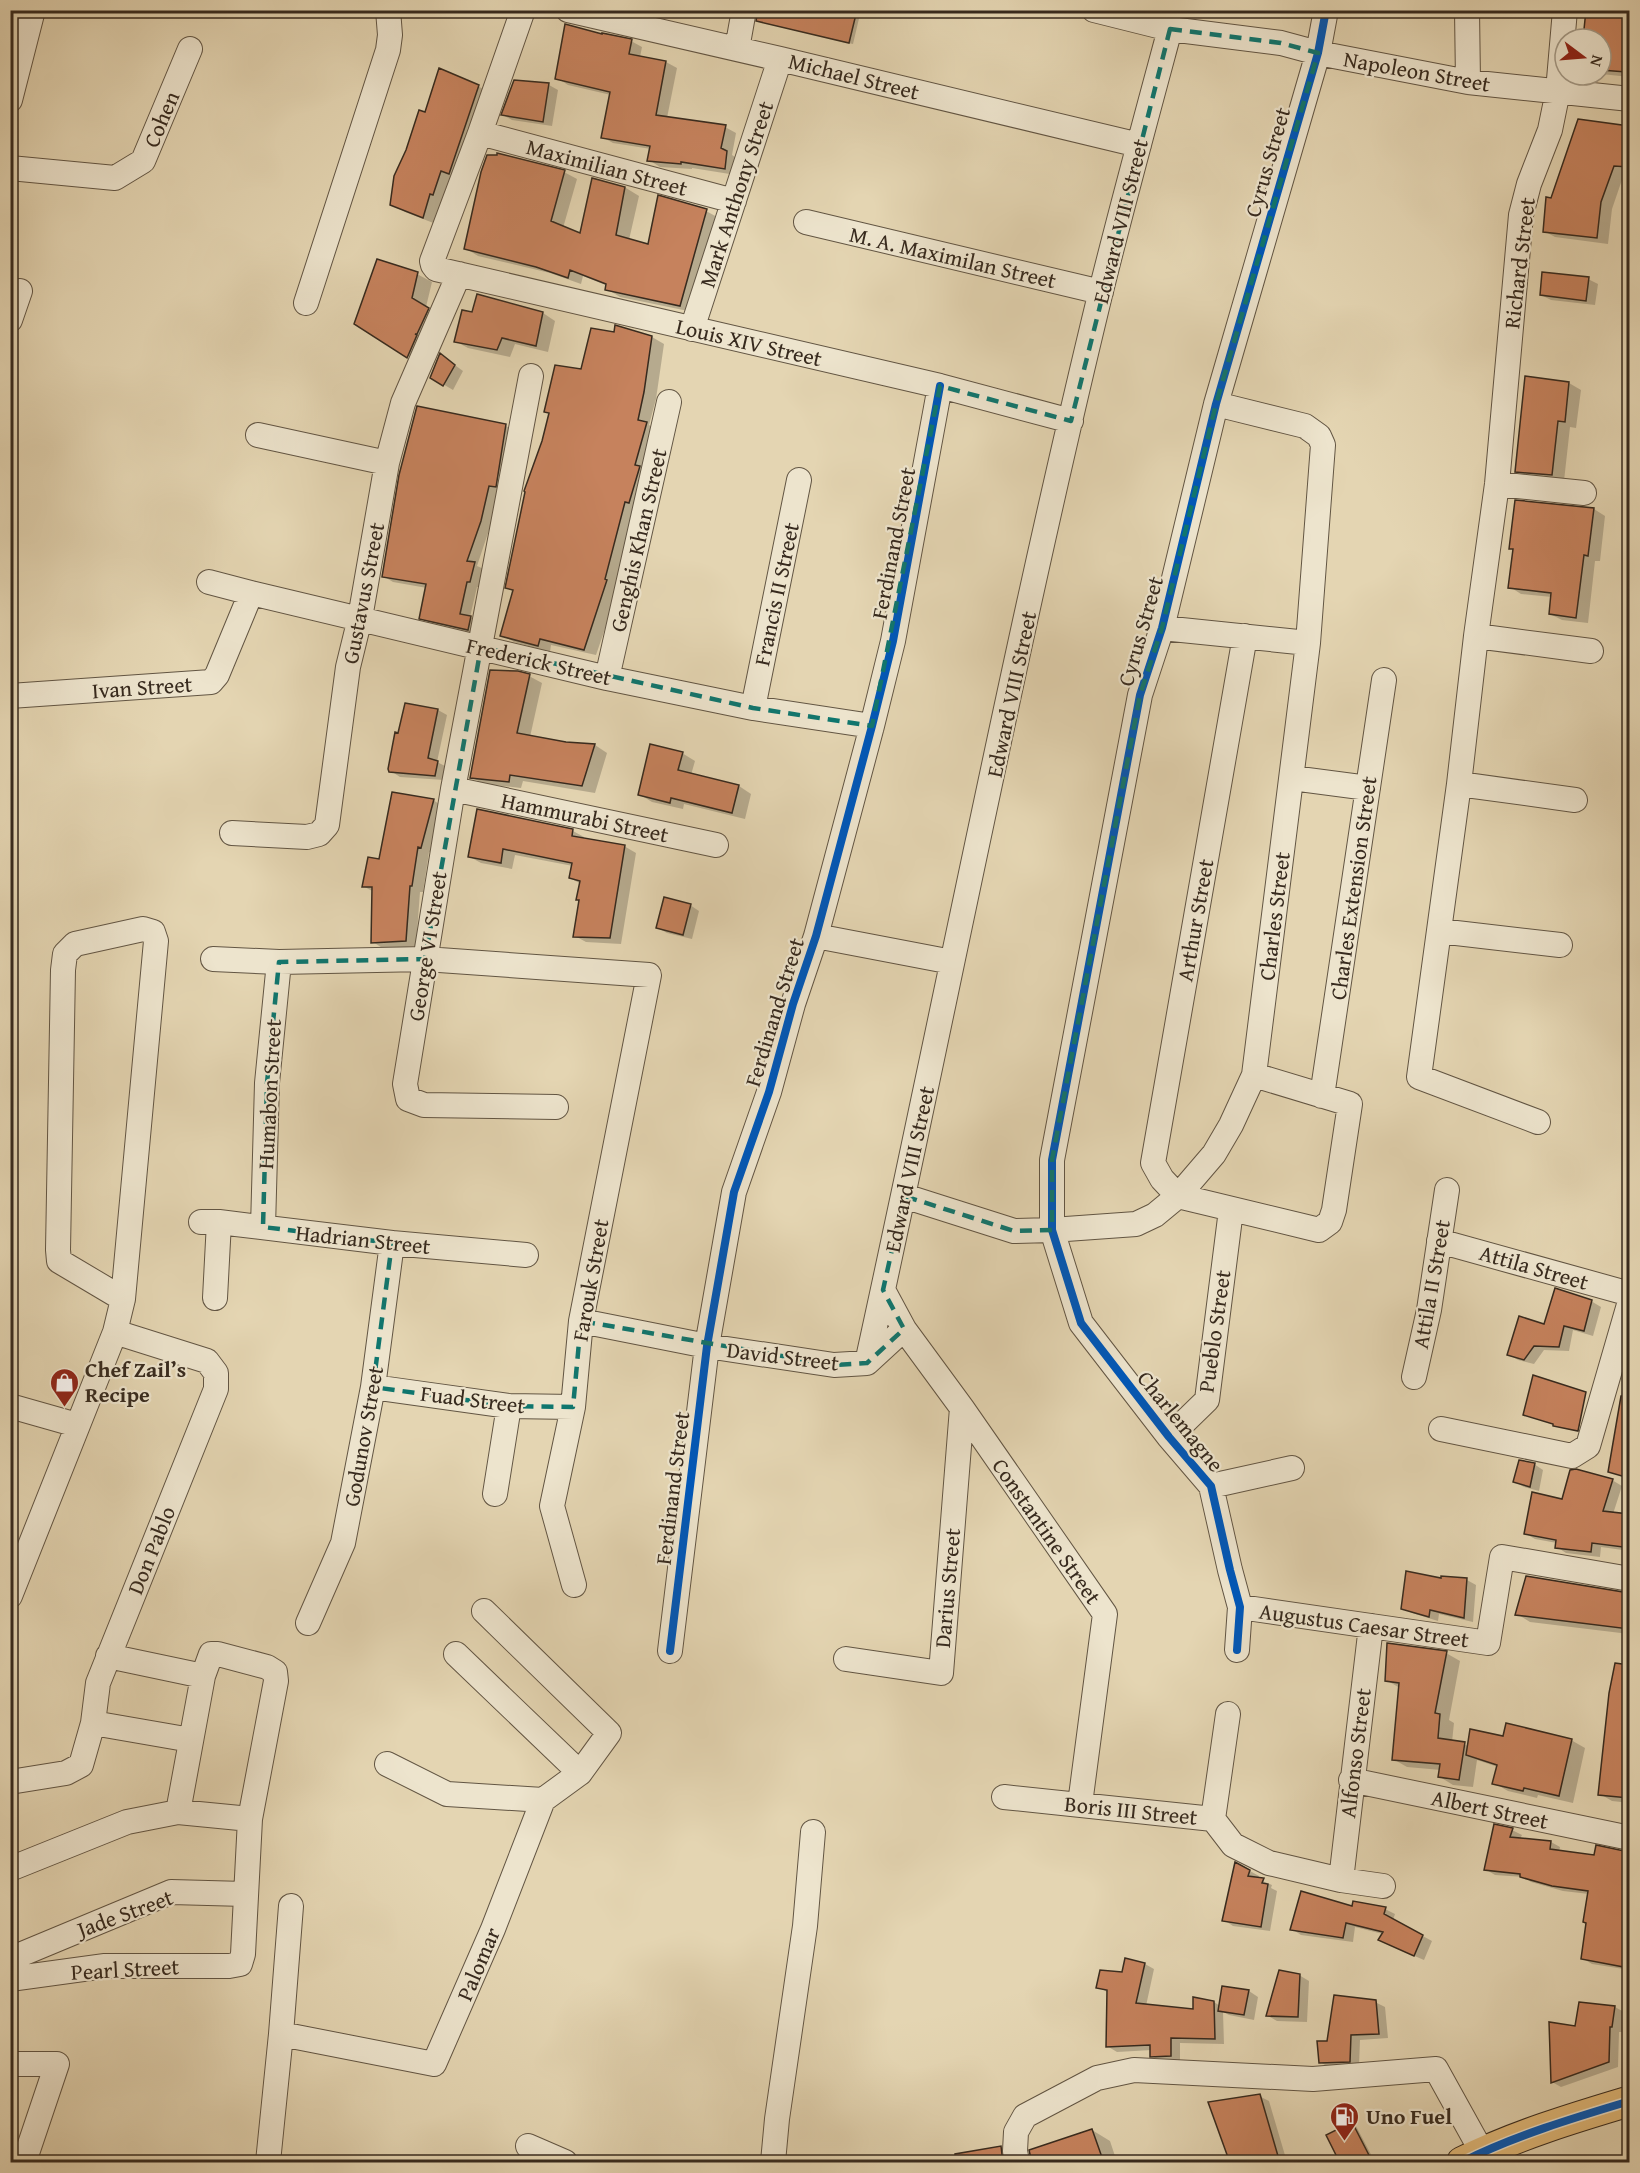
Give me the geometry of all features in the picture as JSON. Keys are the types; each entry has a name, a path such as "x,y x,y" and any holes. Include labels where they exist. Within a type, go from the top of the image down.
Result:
{"main road":[{"path":"1476,2159 1588,2114 1629,2102"}],"street":[{"path":"10,100 33,10"},
{"path":"306,303 388,50 390,35 388,10"},
{"path":"480,133 523,10"},
{"name":"Michael Street","path":"568,10 1139,145"},
{"path":"736,49 744,10"},
{"name":"Napoleon Street","path":"1094,10 1170,29 1281,43 1318,53 1468,82 1629,99"},
{"name":"Cyrus Street","path":"1052,1230 1052,1160 1140,695 1162,628 1216,404 1318,53 1326,10"},
{"path":"1467,10 1468,82"},
{"name":"Richard Street","path":"1539,1122 1419,1077 1497,484 1521,215 1529,183 1550,130 1558,91 1565,10"},
{"name":"Edward VIII Street","path":"867,1362 1071,421 1101,292 1170,29"},
{"name":"Cohen","path":"10,168 116,178 143,161 190,49"},
{"name":"Mark Anthony Street","path":"693,329 780,59"},
{"name":"Maximilian Street","path":"480,133 734,201"},
{"name":"Louis XIV Street","path":"480,133 432,261 436,269 940,386 1071,421"},
{"name":"M. A. Maximilan Street","path":"806,222 1101,292"},
{"name":"Gustavus Street","path":"232,833 308,837 320,834 327,825 348,666 360,618 387,463 403,404 459,274"},
{"path":"10,320 20,291"},
{"name":"George VI Street","path":"531,376 453,789 405,1084 408,1100 424,1105 556,1107"},
{"name":"Ferdinand Street","path":"670,1651 707,1346 734,1192 769,1092 816,936 872,726 892,641 940,386"},
{"name":"Genghis Khan Street","path":"607,678 669,402"},
{"name":"Charles Street","path":"904,1196 1014,1231 1136,1224 1155,1215 1178,1196 1214,1154 1231,1125 1254,1076 1308,643 1323,445 1319,436 1305,426 1216,404"},
{"path":"258,435 387,463"},
{"name":"Francis II Street","path":"753,708 799,480"},
{"path":"1497,484 1584,492"},
{"name":"Frederick Street","path":"209,582 607,678 753,708 872,726"},
{"name":"Ivan Street","path":"10,696 211,682 217,675 251,593"},
{"path":"1162,628 1308,643"},
{"name":"Arthur Street","path":"1178,1196 1162,1179 1153,1163 1245,636"},
{"path":"1476,636 1591,651"},
{"name":"Charles Extension Street","path":"1322,1096 1384,680"},
{"path":"1292,778 1368,788"},
{"path":"1459,784 1575,800"},
{"name":"Hammurabi Street","path":"453,789 716,845"},
{"path":"10,1596 115,1332 123,1299 156,941 153,932 143,929 75,944 64,954 63,970 59,1261 123,1299"},
{"path":"1439,931 1560,945"},
{"path":"816,936 952,962"},
{"path":"213,959 279,962 425,959"},
{"name":"Farouk Street","path":"425,959 648,975 581,1321 573,1407 552,1506 574,1585"},
{"name":"Humabon Street","path":"263,1227 267,1083 279,962"},
{"path":"1178,1196 1319,1230 1330,1222 1334,1210 1350,1104 1254,1076"},
{"name":"Attila II Street","path":"1414,1377 1429,1310 1447,1190"},
{"name":"Pueblo Street","path":"1169,1437 1207,1400 1231,1210"},
{"name":"Hadrian Street","path":"215,1298 210,1222 392,1243 526,1255"},
{"name":"Charlemagne","path":"1052,1230 1081,1323 1169,1437 1211,1486 1240,1607 1237,1650"},
{"name":"Attila Street","path":"1439,1241 1629,1294"},
{"name":"Godunov Street","path":"308,1623 343,1543 374,1387 392,1243"},
{"name":"Constantine Street","path":"883,1290 904,1329 962,1408 1105,1614 1080,1804"},
{"path":"1441,1429 1572,1456 1588,1446 1629,1301"},
{"name":"David Street","path":"581,1321 707,1346 834,1365 867,1362 904,1329"},
{"name":"Don Pablo","path":"10,1782 66,1773 81,1765 93,1723 98,1683 216,1389 216,1373 207,1360 115,1332"},
{"name":"Fuad Street","path":"374,1387 508,1406 573,1407"},
{"path":"10,1406 77,1425"},
{"path":"495,1494 508,1406"},
{"name":"Darius Street","path":"846,1659 941,1673 962,1408"},
{"path":"1211,1486 1292,1468"},
{"name":"Augustus Caesar Street","path":"1240,1607 1488,1643 1502,1557 1629,1579"},
{"path":"387,1764 447,1794 543,1800 580,1773 609,1733 484,1611"},
{"name":"Alfonso Street","path":"1341,1880 1371,1626"},
{"path":"178,1812 202,1676 211,1654 267,1667 275,1672 276,1681 249,1819 245,1894"},
{"path":"456,1654 580,1773"},
{"path":"108,1656 202,1676"},
{"path":"1213,1819 1228,1714"},
{"path":"93,1723 191,1740"},
{"name":"Albert Street","path":"1351,1780 1629,1838"},
{"name":"Boris III Street","path":"1004,1797 1213,1819 1233,1845 1269,1863 1341,1880 1383,1886"},
{"name":"Palomar","path":"281,2034 434,2064 493,1929 543,1800"},
{"path":"10,1869 127,1822 178,1812 249,1819"},
{"path":"773,2163 777,2119 805,1926 813,1832"},
{"name":"Jade Street","path":"10,1959 171,1892 245,1894"},
{"name":"Pearl Street","path":"10,1979 105,1966 229,1966 240,1964 243,1954 245,1894"},
{"path":"268,2163 291,1906"},
{"path":"10,2064 57,2064 24,2163"},
{"path":"1017,2163 1016,2132 1025,2116 1097,2078 1134,2070 1312,2079 1436,2068 1476,2159"},
{"path":"528,2146 565,2163"}],"highlighted area":[{"path":"1170,29 1281,43 1318,53 1216,404 1162,628 1140,695 1052,1160 1052,1230 1014,1231 904,1196 883,1290 904,1329 867,1363 834,1365 581,1321 573,1407 509,1406 373,1387 392,1243 263,1227 267,1083 279,962 425,959 481,647 753,708 872,726 940,386 1071,421"}],"building":[{"path":"758,10 857,10 849,43 756,21"},
{"path":"1586,10 1629,10 1626,72 1613,71 1613,27 1584,27"},
{"path":"565,24 632,39 629,54 666,61 656,115 726,125 721,148 727,151 725,169 681,162 681,164 647,161 650,146 601,138 610,92 555,79"},
{"path":"439,68 479,85 449,174 441,171 433,195 430,194 423,218 390,205 394,176 406,150 419,110 425,112"},
{"path":"514,80 549,83 543,122 501,115"},
{"path":"1578,119 1629,126 1629,167 1614,166 1601,202 1597,238 1543,232 1546,197 1551,198"},
{"path":"497,153 565,170 551,221 580,233 592,178 625,187 616,235 648,244 658,195 707,209 680,306 605,290 606,284 570,270 568,278 536,267 464,249 481,172 487,155 497,155"},
{"path":"377,259 418,272 412,298 429,308 415,334 417,335 407,358 354,324"},
{"path":"1542,272 1589,277 1586,301 1540,295"},
{"path":"477,294 543,312 536,346 502,338 497,350 454,342 462,310 472,312"},
{"path":"615,325 652,336 638,420 647,422 635,465 640,466 629,503 625,502 605,579 607,580 584,650 540,639 538,646 500,636 513,590 505,588 524,491 542,441 549,413 544,412 555,365 581,369 591,328 614,332"},
{"path":"440,353 455,365 443,386 430,378"},
{"path":"1525,376 1569,382 1565,422 1558,421 1552,475 1515,472"},
{"path":"417,406 506,424 496,487 489,486 481,521 467,561 475,562 470,582 467,582 460,614 471,616 468,630 419,619 426,584 382,577 399,475"},
{"path":"1515,500 1594,508 1588,556 1584,555 1576,618 1549,614 1551,593 1508,588 1513,549 1509,549"},
{"path":"490,670 530,674 517,733 566,742 595,744 582,786 510,775 509,782 470,778"},
{"path":"405,703 438,709 428,758 438,761 435,776 389,772 395,732 398,733"},
{"path":"650,744 683,752 678,770 739,785 732,813 671,798 670,803 638,795"},
{"path":"392,792 434,799 421,848 418,847 412,886 410,886 406,941 371,943 372,887 362,887 368,857 379,859"},
{"path":"477,809 573,829 572,836 625,845 610,938 573,937 580,881 569,878 572,863 503,849 501,863 468,857"},
{"path":"664,897 691,904 683,935 656,928"},
{"path":"1555,1288 1592,1300 1584,1331 1564,1326 1559,1347 1534,1346 1524,1360 1507,1355 1519,1316 1544,1324"},
{"path":"1533,1375 1586,1392 1578,1431 1553,1426 1553,1424 1523,1415"},
{"path":"1621,1396 1629,1396 1629,1478 1608,1472"},
{"path":"1519,1460 1535,1463 1530,1487 1513,1482"},
{"path":"1576,1469 1613,1479 1603,1511 1629,1514 1623,1547 1592,1543 1591,1552 1555,1548 1556,1540 1524,1534 1532,1492 1562,1499 1570,1470"},
{"path":"1406,1571 1441,1578 1441,1576 1467,1578 1464,1618 1430,1610 1429,1617 1401,1609"},
{"path":"1526,1576 1629,1593 1629,1629 1515,1615"},
{"path":"1387,1643 1447,1651 1435,1713 1440,1714 1438,1738 1465,1742 1459,1780 1438,1777 1440,1764 1392,1760 1399,1683 1385,1681"},
{"path":"1615,1663 1629,1665 1629,1798 1598,1795 1609,1693"},
{"path":"1506,1723 1572,1739 1559,1796 1492,1784 1497,1765 1466,1755 1470,1729 1503,1736"},
{"path":"1494,1824 1513,1828 1510,1837 1551,1841 1550,1849 1594,1855 1596,1845 1629,1852 1629,1968 1581,1959 1588,1891 1552,1886 1520,1877 1520,1874 1484,1870"},
{"path":"1235,1862 1250,1870 1248,1876 1264,1878 1262,1883 1268,1884 1261,1927 1222,1921"},
{"path":"1301,1891 1352,1906 1353,1901 1386,1907 1384,1914 1423,1935 1414,1956 1378,1940 1383,1932 1346,1923 1343,1938 1290,1930"},
{"path":"1125,1958 1145,1963 1136,2003 1193,2009 1193,1997 1214,2001 1215,2039 1171,2038 1171,2056 1150,2057 1150,2045 1106,2047 1107,1990 1096,1988 1100,1970 1122,1972"},
{"path":"1279,1970 1300,1974 1298,2017 1266,2016"},
{"path":"1222,1986 1249,1990 1244,2015 1218,2011"},
{"path":"1334,1995 1376,2000 1379,2034 1351,2035 1350,2062 1319,2063 1317,2041 1327,2041"},
{"path":"1579,2002 1615,2006 1612,2027 1610,2027 1609,2062 1551,2083 1549,2022 1575,2026"},
{"path":"1260,2094 1278,2156 1253,2163 1230,2163 1208,2102"},
{"path":"1352,2122 1373,2163 1340,2163 1326,2135"},
{"path":"1092,2129 1104,2163 1032,2163 1029,2150"},
{"path":"1001,2146 1003,2163 955,2163 955,2154"}],"cycle path":[{"path":"1237,1650 1240,1607 1211,1486 1169,1437 1081,1323 1052,1230 1052,1160 1140,695 1162,628 1216,404 1318,53 1326,10"},
{"path":"670,1651 707,1346 734,1192 769,1092 793,1004 816,936 872,726 893,641 940,386"},
{"path":"1462,2162 1523,2136 1630,2101"}],"place":[{"name":"Chef Zail’s Recipe","path":"64,1408"},
{"name":"Uno Fuel","path":"1345,2142"}]}
